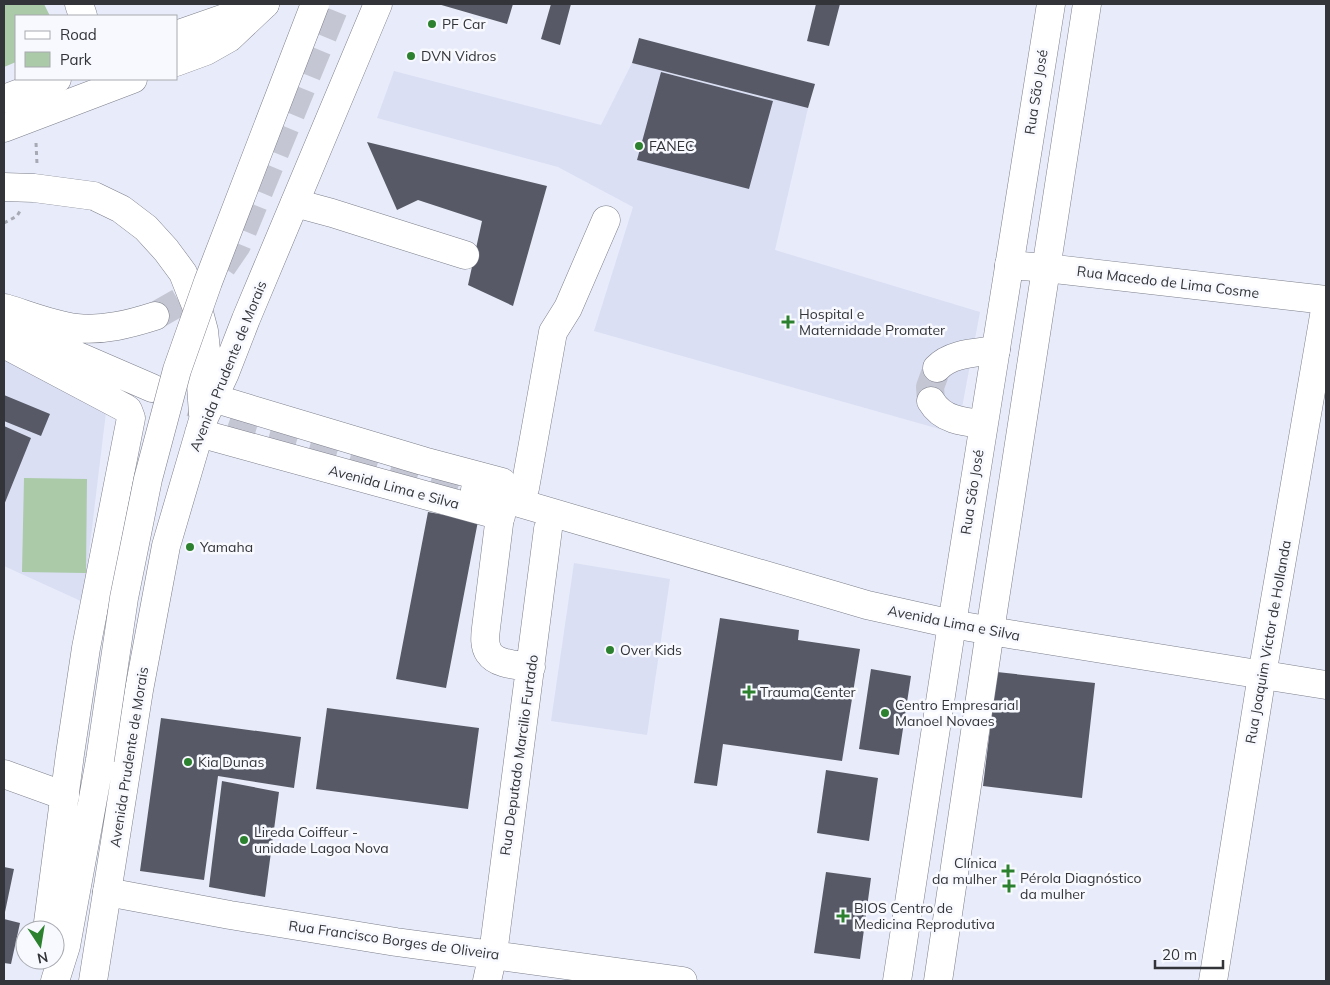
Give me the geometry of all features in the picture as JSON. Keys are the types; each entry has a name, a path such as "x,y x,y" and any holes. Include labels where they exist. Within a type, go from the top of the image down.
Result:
{"main road":[{"path":"178,34 265,4"},
{"path":"178,61 206,51 229,38 265,4"},
{"path":"55,981 66,946 100,760 123,608 148,479 177,370 208,282 315,4"},
{"name":"Avenida Prudente de Morais","path":"93,981 139,690 166,546 205,417 378,4"},
{"name":"Rua São José","path":"897,981 983,424 1051,4"},
{"path":"938,981 1087,4"},
{"path":"4,99 54,80"},
{"path":"4,128 130,80"},
{"path":"4,187 34,188 94,196 121,209 146,228 166,250 183,274 204,331 206,350 201,385 201,402 205,417"},
{"path":"295,203 466,255"},
{"path":"525,488 552,332 568,308 606,220"},
{"name":"Rua Macedo de Lima Cosme","path":"1009,265 1326,302"},
{"name":"Rua Joaquim Victor de Hollanda","path":"1213,981 1262,675 1326,302"},
{"path":"4,308 55,324 76,328 105,328 133,323 155,316"},
{"path":"4,324 152,388"},
{"path":"4,344 125,408 130,413 86,648 48,920"},
{"path":"936,368 942,362 956,356 996,350"},
{"path":"931,401 935,408 951,418 983,424"},
{"name":"Avenida Lima e Silva","path":"205,417 423,461 525,488 562,501 590,524 867,605 990,631 1326,685"},
{"name":"Avenida Lima e Silva","path":"205,417 500,516 548,529 590,524"},
{"path":"474,490 590,524"},
{"path":"500,516 485,642 489,653 500,661 530,667"},
{"name":"Rua Deputado Marcilio Furtado","path":"487,981 548,529"},
{"path":"4,774 65,796"},
{"name":"Rua Francisco Borges de Oliveira","path":"106,892 377,938 683,981"}],"path":[{"path":"4,223 17,216 34,188 37,168 36,116"}],"shaded area":[{"path":"632,63 808,108 775,250 980,312 957,434 594,331 633,207 558,167 377,118 394,71 601,125"},
{"path":"4,357 107,404 83,602 4,566"},
{"name":"Over Kids","path":"574,563 670,579 647,735 551,721"}],"green space":[{"path":"4,4 44,4 50,15 15,15 15,62 4,67"},
{"path":"24,478 87,479 86,573 22,572"}],"building":[{"path":"438,4 513,4 507,24"},
{"path":"551,4 571,4 560,45 541,39"},
{"path":"816,4 840,4 829,46 807,41"},
{"path":"639,38 815,84 808,108 632,63"},
{"path":"661,72 773,101 749,189 637,160"},
{"path":"367,142 547,186 513,306 468,285 482,221 418,200 397,210"},
{"path":"4,395 50,414 41,436 4,421"},
{"path":"4,426 31,438 4,505"},
{"path":"428,512 478,521 446,688 396,679"},
{"name":"Trauma Center","path":"720,618 799,630 798,640 860,649 842,761 723,744 717,786 694,783"},
{"name":"Centro Empresarial Manoel Novaes","path":"871,669 911,676 899,755 859,749"},
{"path":"997,672 1095,683 1082,798 983,786"},
{"path":"327,708 479,728 468,809 316,789"},
{"path":"161,718 301,737 294,788 218,776 204,880 140,871"},
{"path":"826,770 878,778 869,841 817,833"},
{"name":"Lireda Coiffeur - unidade Lagoa Nova","path":"222,781 279,792 265,897 209,887"},
{"path":"4,867 14,869 5,912 4,912"},
{"name":"BIOS Centro de Medicina Reprodutiva","path":"826,872 871,878 860,959 814,953"},
{"path":"4,919 15,922 15,946 11,964 4,963"}],"tunnel":[{"path":"155,316 195,293 222,267 237,245 336,4"},
{"path":"931,401 930,387 937,368"},
{"path":"152,388 247,423 475,490"}],"place":[{"name":"PF Car","path":"432,24"},
{"name":"DVN Vidros","path":"411,56"},
{"name":"FANEC","path":"639,146"},
{"name":"Hospital e Maternidade Promater","path":"788,322"},
{"name":"Yamaha","path":"190,547"},
{"name":"Over Kids","path":"610,650"},
{"name":"Trauma Center","path":"749,692"},
{"name":"Centro Empresarial Manoel Novaes","path":"885,713"},
{"name":"Kia Dunas","path":"188,762"},
{"name":"Lireda Coiffeur - unidade Lagoa Nova","path":"244,840"},
{"name":"Clínica da mulher","path":"1008,871"},
{"name":"Pérola Diagnóstico da mulher","path":"1009,886"},
{"name":"BIOS Centro de Medicina Reprodutiva","path":"843,916"}]}
